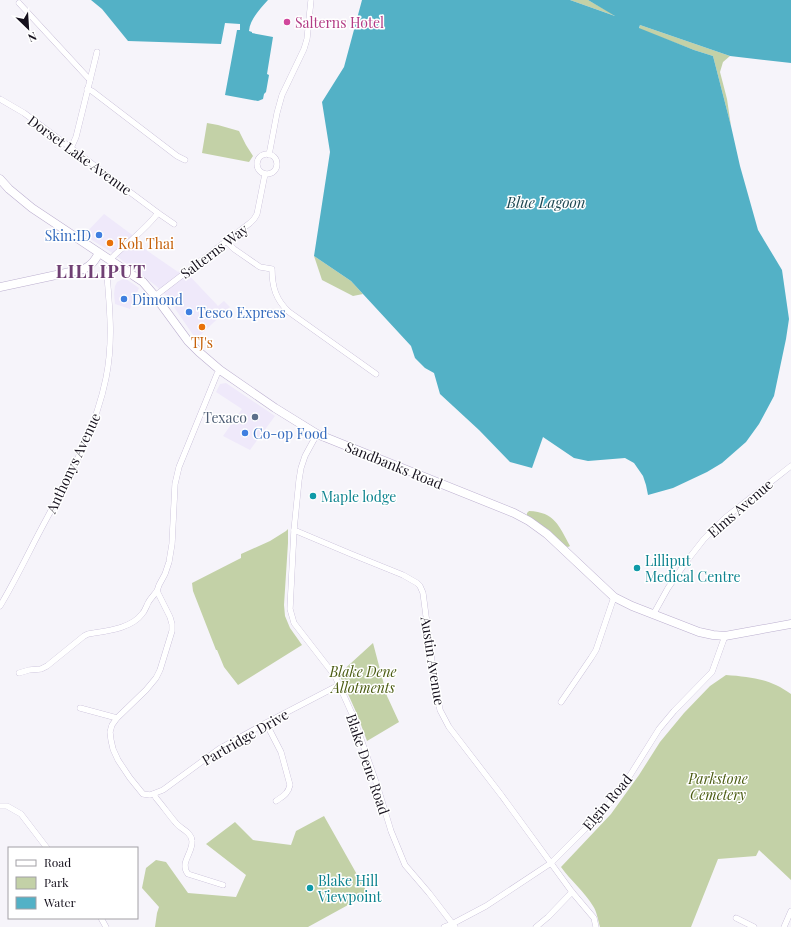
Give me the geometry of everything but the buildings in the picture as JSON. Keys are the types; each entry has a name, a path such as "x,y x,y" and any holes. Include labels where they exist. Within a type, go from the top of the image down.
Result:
{"main road":[{"name":"Sandbanks Road","path":"0,179 9,189 32,208 139,278 156,296 188,340 199,352 220,370 316,434 524,518 547,534 614,597 653,615 699,632 725,636 791,624"},
{"path":"0,287 84,269 93,263 99,253"}],"street":[{"path":"269,155 277,112 282,95 304,49 307,39 311,0"},
{"path":"19,3 90,80"},
{"path":"70,148 76,137 97,52"},
{"path":"87,89 92,91 177,156 185,160"},
{"name":"Dorset Lake Avenue","path":"0,99 24,113 174,224"},
{"path":"269,155 275,159 277,165 272,173 265,174 258,169 257,163 262,156 269,155"},
{"name":"Salterns Way","path":"156,296 227,242 254,219 257,214 265,174"},
{"path":"111,261 118,251 142,230 158,213"},
{"path":"227,242 234,249 260,267 272,269 272,279 278,298 289,312 376,374"},
{"name":"Anthonys Avenue","path":"0,606 78,457 92,427 100,404 107,378 110,356 111,334 107,275 111,261"},
{"path":"19,673 28,670 41,669 47,666 84,636 121,628 132,623 143,614 165,574 170,556 176,484 179,467 217,374 220,370"},
{"name":"Blake Dene Road","path":"316,434 304,456 301,468 294,530 289,603 290,609 294,623 335,676 353,716 391,831 405,865 454,926"},
{"name":"Elms Avenue","path":"653,615 668,588 686,562 708,535 725,518 791,466"},
{"name":"Austin Avenue","path":"294,530 402,575 420,586 423,593 440,710 449,727 551,862"},
{"path":"157,591 172,624 172,631 160,670 156,678 146,690 117,718 112,725 110,732 111,740 118,760 143,794 154,794 177,824 188,833 191,838 191,847 184,864 185,870 188,874 223,885"},
{"path":"561,702 592,658 614,597"},
{"name":"Elgin Road","path":"444,927 454,926 551,862 584,830 609,804 674,711 712,672 725,636"},
{"name":"Partridge Drive","path":"154,794 163,790 219,749 339,686"},
{"path":"80,708 117,718"},
{"path":"266,723 282,752 290,785 286,794 276,801"},
{"path":"0,806 6,806 21,814 46,847"},
{"path":"551,862 572,892 594,918 596,927"},
{"path":"536,927 572,892"},
{"path":"784,927 791,911"},
{"path":"736,918 754,927"}],"shaded area":[{"path":"104,214 139,240 136,243 178,272 183,269 218,306 224,301 230,307 196,339 165,294 111,252 84,235"},
{"path":"126,279 139,288 130,309 115,304 115,286 117,282"},
{"path":"226,383 275,416 250,450 223,436 242,409 216,392 220,384"}],"green space":[{"path":"570,0 588,0 618,17"},
{"path":"640,25 730,56 723,62 720,72 727,99 731,126 713,56 639,29"},
{"path":"207,123 239,131 253,156 249,162 202,153"},
{"path":"314,256 351,281 363,294 353,296 322,280"},
{"path":"529,511 545,514 555,521 570,546 565,546 549,530 527,516"},
{"path":"288,529 284,605 285,616 290,628 302,645 238,685 224,667 216,650 193,591 192,583 241,558 241,554 270,541"},
{"name":"Blake Dene Allotments","path":"373,643 387,696 399,722 367,741 339,674"},
{"name":"Parkstone Cemetery","path":"726,675 768,682 791,694 791,880 759,850 756,856 718,859 691,927 600,927 593,906 561,867 611,814 639,775 660,742 684,713 710,686"},
{"path":"324,816 368,894 308,927 155,927 159,907 142,888 146,868 156,860 166,862 188,893 236,897 246,875 206,844 235,822 253,840 291,845 296,831"}],"water":[{"path":"91,0 268,0 253,18 249,31 252,33 273,37 267,74 269,75 266,92 263,99 258,101 225,95 237,30 240,30 240,24 225,23 221,44 128,41 102,9"},
{"name":"Blue Lagoon","path":"362,0 570,0 615,16 588,0 791,0 791,63 730,56 640,25 639,28 713,56 740,166 758,230 782,270 789,319 774,396 759,424 746,442 722,463 673,488 648,495 643,476 634,463 625,458 588,461 574,458 543,437 532,468 510,462 479,430 440,394 434,373 425,368 415,358 411,346 351,281 314,256 330,152 322,102 344,67"}],"place":[{"name":"Salterns Hotel","path":"287,22"},
{"name":"Skin:ID","path":"99,235"},
{"name":"Koh Thai","path":"110,243"},
{"name":"Dimond","path":"124,299"},
{"name":"Tesco Express","path":"189,312"},
{"name":"TJ's","path":"202,327"},
{"name":"Texaco","path":"255,417"},
{"name":"Co-op Food","path":"245,433"},
{"name":"Maple lodge","path":"313,496"},
{"name":"Lilliput Medical Centre","path":"637,568"},
{"name":"Blake Hill Viewpoint","path":"310,888"}],"district":[{"name":"LILLIPUT","path":"101,271"}]}
